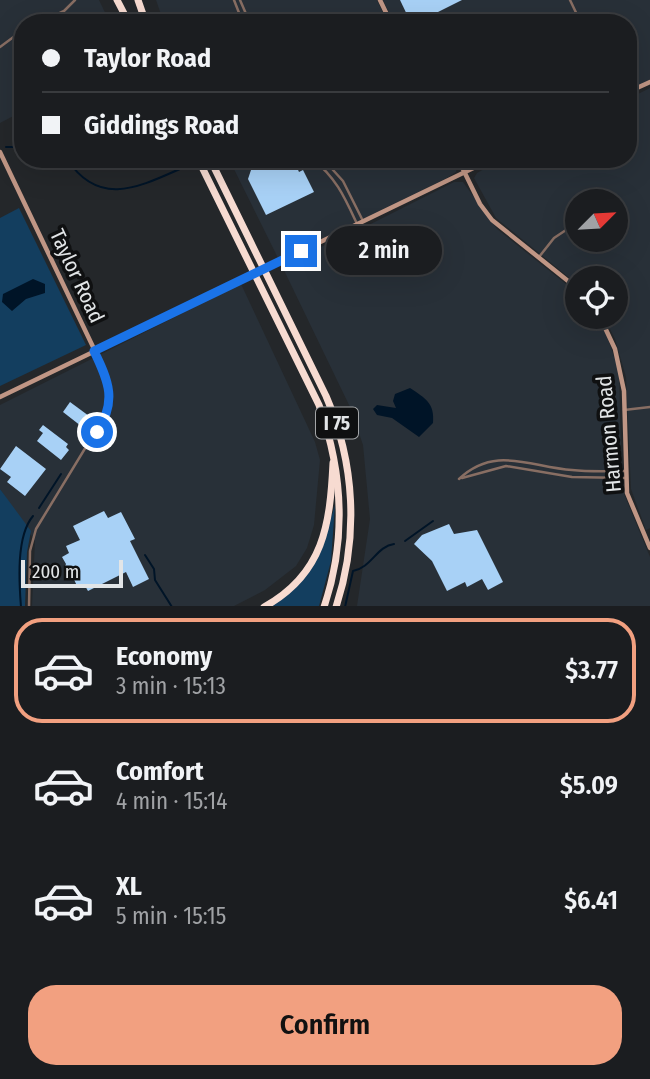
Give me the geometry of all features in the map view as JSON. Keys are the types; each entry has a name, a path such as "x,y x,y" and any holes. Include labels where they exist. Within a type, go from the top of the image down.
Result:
{"highway":[{"name":"I 75","path":"202,168 319,405 333,451 339,487 340,528 333,576 324,606"},
{"name":"I 75","path":"214,168 326,396 340,432 349,472 351,513 348,553 336,606"},
{"path":"265,606 293,586 320,548 330,513 333,451"}],"street":[{"path":"56,14 75,0"},
{"name":"Taylor Road","path":"0,152 109,384 109,409 36,529 30,551 29,606"},
{"path":"324,168 338,184 360,223"},
{"path":"331,168 343,181 360,223"},
{"path":"463,168 492,220 565,278"},
{"path":"0,397 473,168"},
{"path":"539,257 554,238 565,231"},
{"name":"Harmon Road","path":"606,329 615,349 624,410 627,493 650,548"},
{"path":"624,410 650,407"},
{"path":"626,471 570,470 522,459 503,458 474,467 459,478 506,466 572,477 626,478"}],"shaded area":[{"path":"0,0 99,0 106,14 14,14 14,116 0,123"},
{"path":"156,0 377,0 384,14 161,14"},
{"path":"383,0 650,0 650,80 637,86 637,14 390,14"},
{"path":"650,88 650,528 646,530 631,489 626,377 610,329 628,329 628,266 565,266 565,274 496,218 474,178 486,168 637,168 637,94"},
{"path":"233,168 457,168 456,172 447,178 279,260"},
{"path":"454,182 463,182 497,229 565,283 565,329 604,329 619,371 622,489 650,557 650,606 357,606 370,519 363,445 350,407 281,264 351,234"},
{"path":"19,208 86,345 0,386 0,218"},
{"path":"33,279 45,284 45,293 26,299 12,311 2,302 3,294"},
{"path":"241,284 315,442 320,460 314,525 307,548 296,566 265,590 234,606 32,606 35,541 0,489 0,405"},
{"path":"410,388 424,398 432,410 433,423 419,437 392,418 377,415 373,409 377,405 396,408 393,401 395,394"},
{"path":"0,489 31,531 27,552 25,606 0,606"},
{"path":"335,505 331,561 319,606 270,606 279,600 321,550"}],"building":[{"path":"400,0 462,0 434,14 407,14"},
{"path":"252,168 297,168 299,172 303,170 314,192 266,215 248,179"},
{"path":"70,402 89,416 81,426 63,412"},
{"path":"43,425 68,444 66,447 69,450 61,460 37,441 43,433 39,430"},
{"path":"16,446 46,469 25,496 7,482 11,477 0,469"},
{"path":"104,511 108,518 121,512 135,539 130,541 149,579 133,587 126,572 88,591 84,584 78,588 70,571 64,569 66,564 62,557 69,553 66,546 80,540 73,526"},
{"path":"449,524 454,534 477,530 503,582 488,590 482,579 467,587 465,582 447,591 432,561 414,544 422,535"}],"waterway":[{"path":"6,147 14,147"},
{"path":"74,168 92,184 120,189 150,182 182,168"},
{"path":"39,508 61,474"},
{"path":"21,606 21,547 33,516"},
{"path":"405,541 433,521"},
{"path":"345,606 353,571 365,566 383,549 394,544"},
{"path":"145,555 154,569 155,580 171,606"}],"route":[{"path":"97,432 108,411 111,394 108,379 94,351 301,251"}]}
